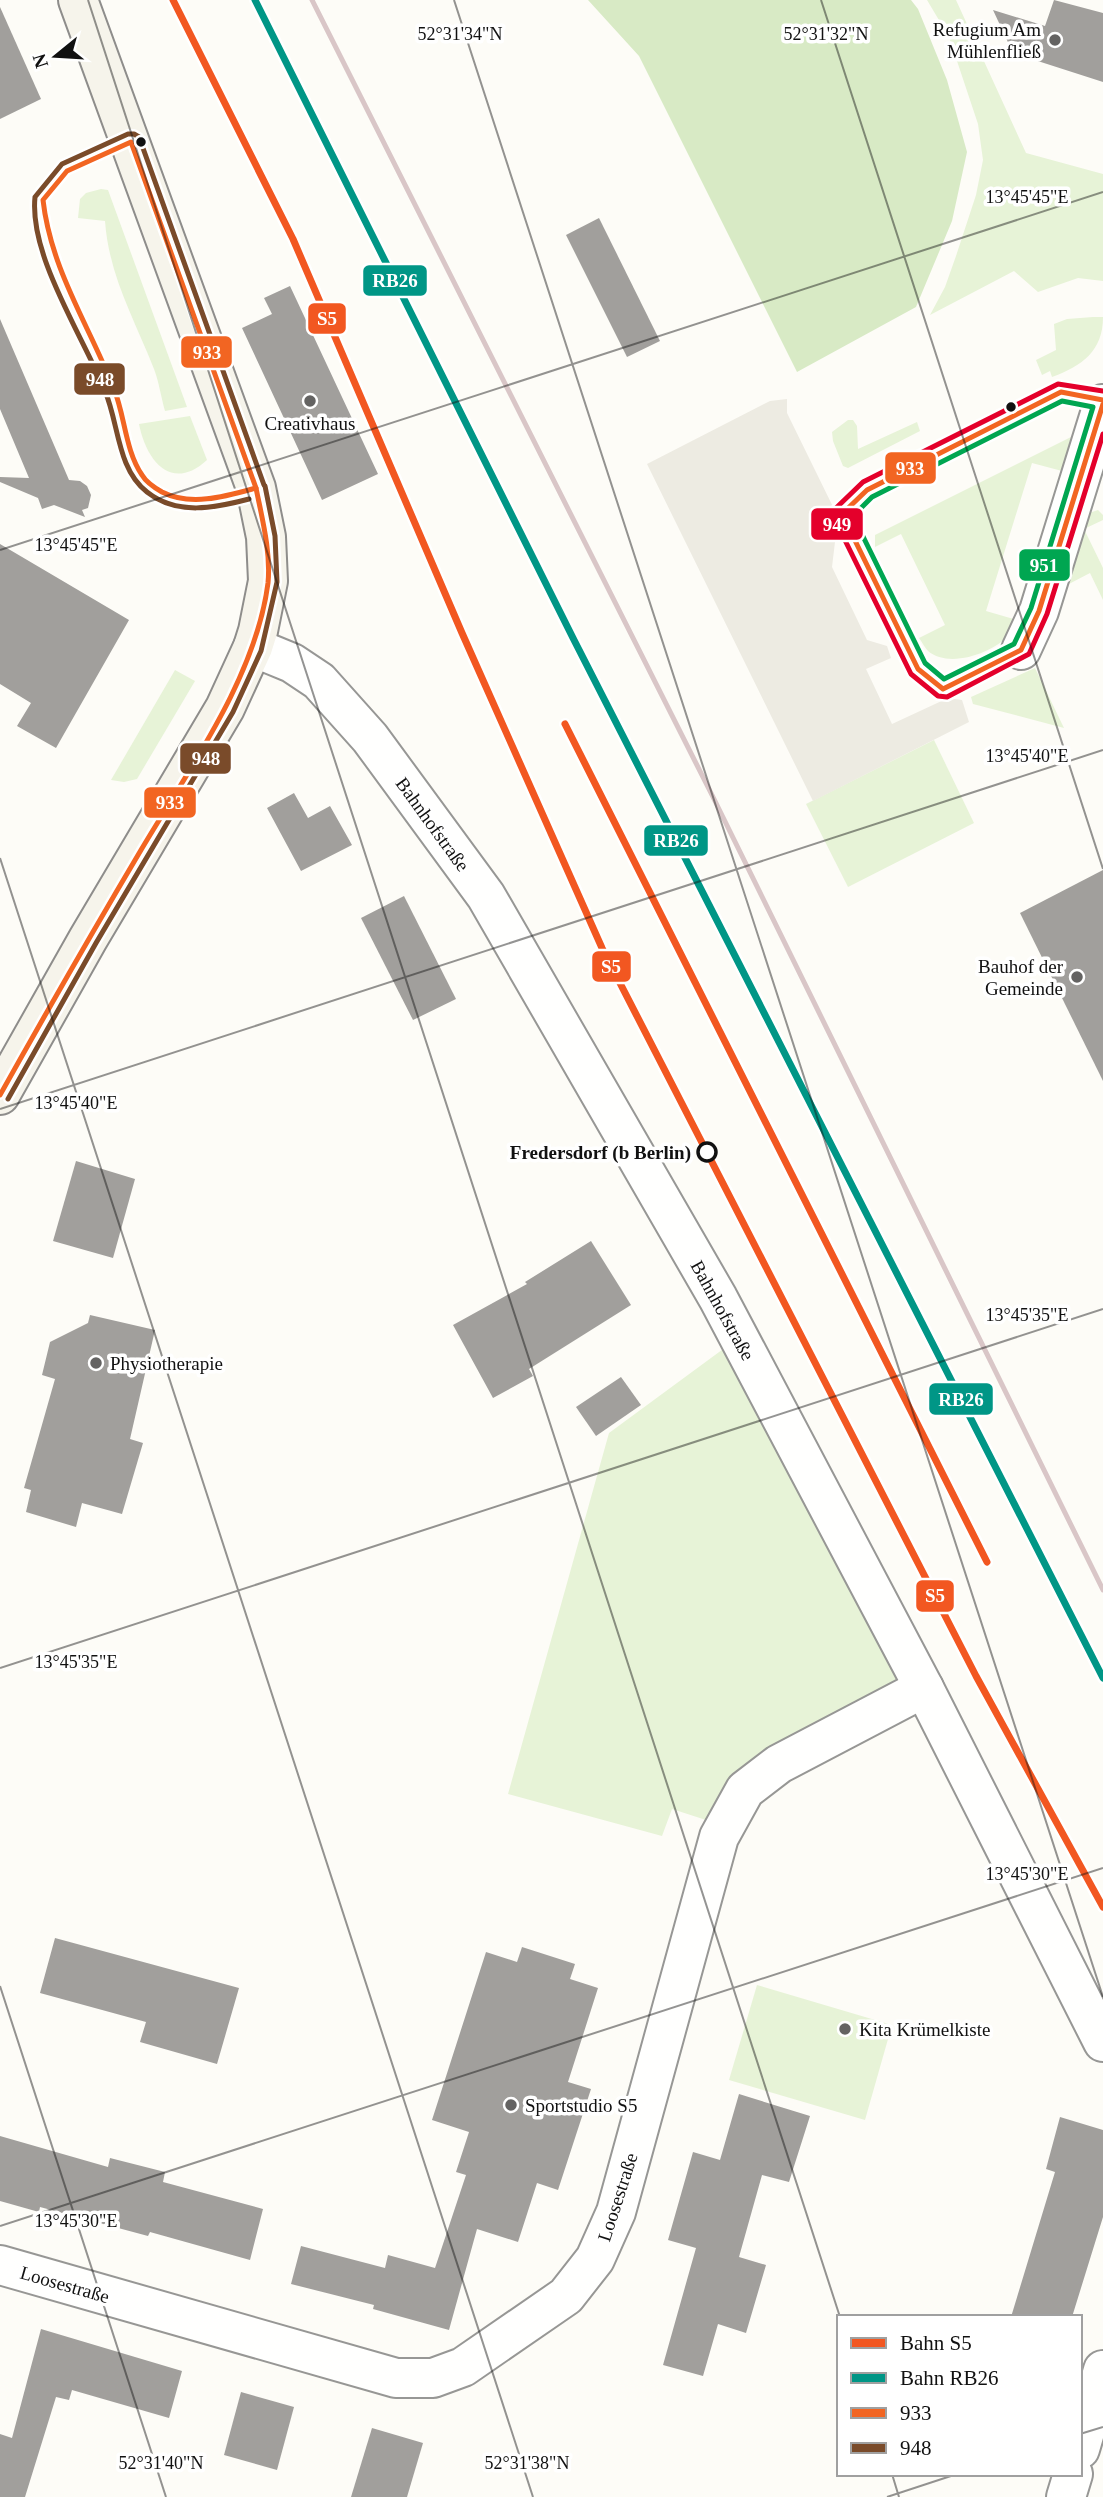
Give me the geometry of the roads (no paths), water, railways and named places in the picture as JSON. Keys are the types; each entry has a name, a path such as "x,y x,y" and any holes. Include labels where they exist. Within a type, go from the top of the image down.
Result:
{"main road":[{"path":"0,1095 81,951 225,708 253,647 268,581 267,537 256,488 78,0"}],"street":[{"path":"1021,650 1039,611 1103,404"},
{"name":"Bahnhofstraße","path":"253,647 292,663 319,681 370,738 486,896 718,1298 924,1688 1103,2042"},
{"name":"Loosestraße","path":"0,2265 396,2378 433,2378 463,2367 566,2296 595,2259 616,2212 719,1837 745,1790 779,1764 924,1688"},
{"path":"1082,2442 1103,2370"},
{"path":"1066,2497 1072,2476"}],"railway":[{"path":"312,0 713,797 1103,1590"}],"rail line":[{"name":"S5","path":"173,0 293,239 462,633 602,948 976,1676 1103,1907"},
{"name":"RB26","path":"255,0 573,638 1103,1678"},
{"name":"S5","path":"565,724 987,1562"}],"place":[{"name":"Refugium Am Mühlenfließ","path":"1055,40"},
{"name":"Creativhaus","path":"310,401"},
{"name":"Bauhof der Gemeinde","path":"1077,977"},
{"name":"Fredersdorf (b Berlin)","path":"707,1152"},
{"name":"Physiotherapie","path":"96,1363"},
{"name":"Kita Krümelkiste","path":"845,2029"},
{"name":"Sportstudio S5","path":"511,2105"}]}
